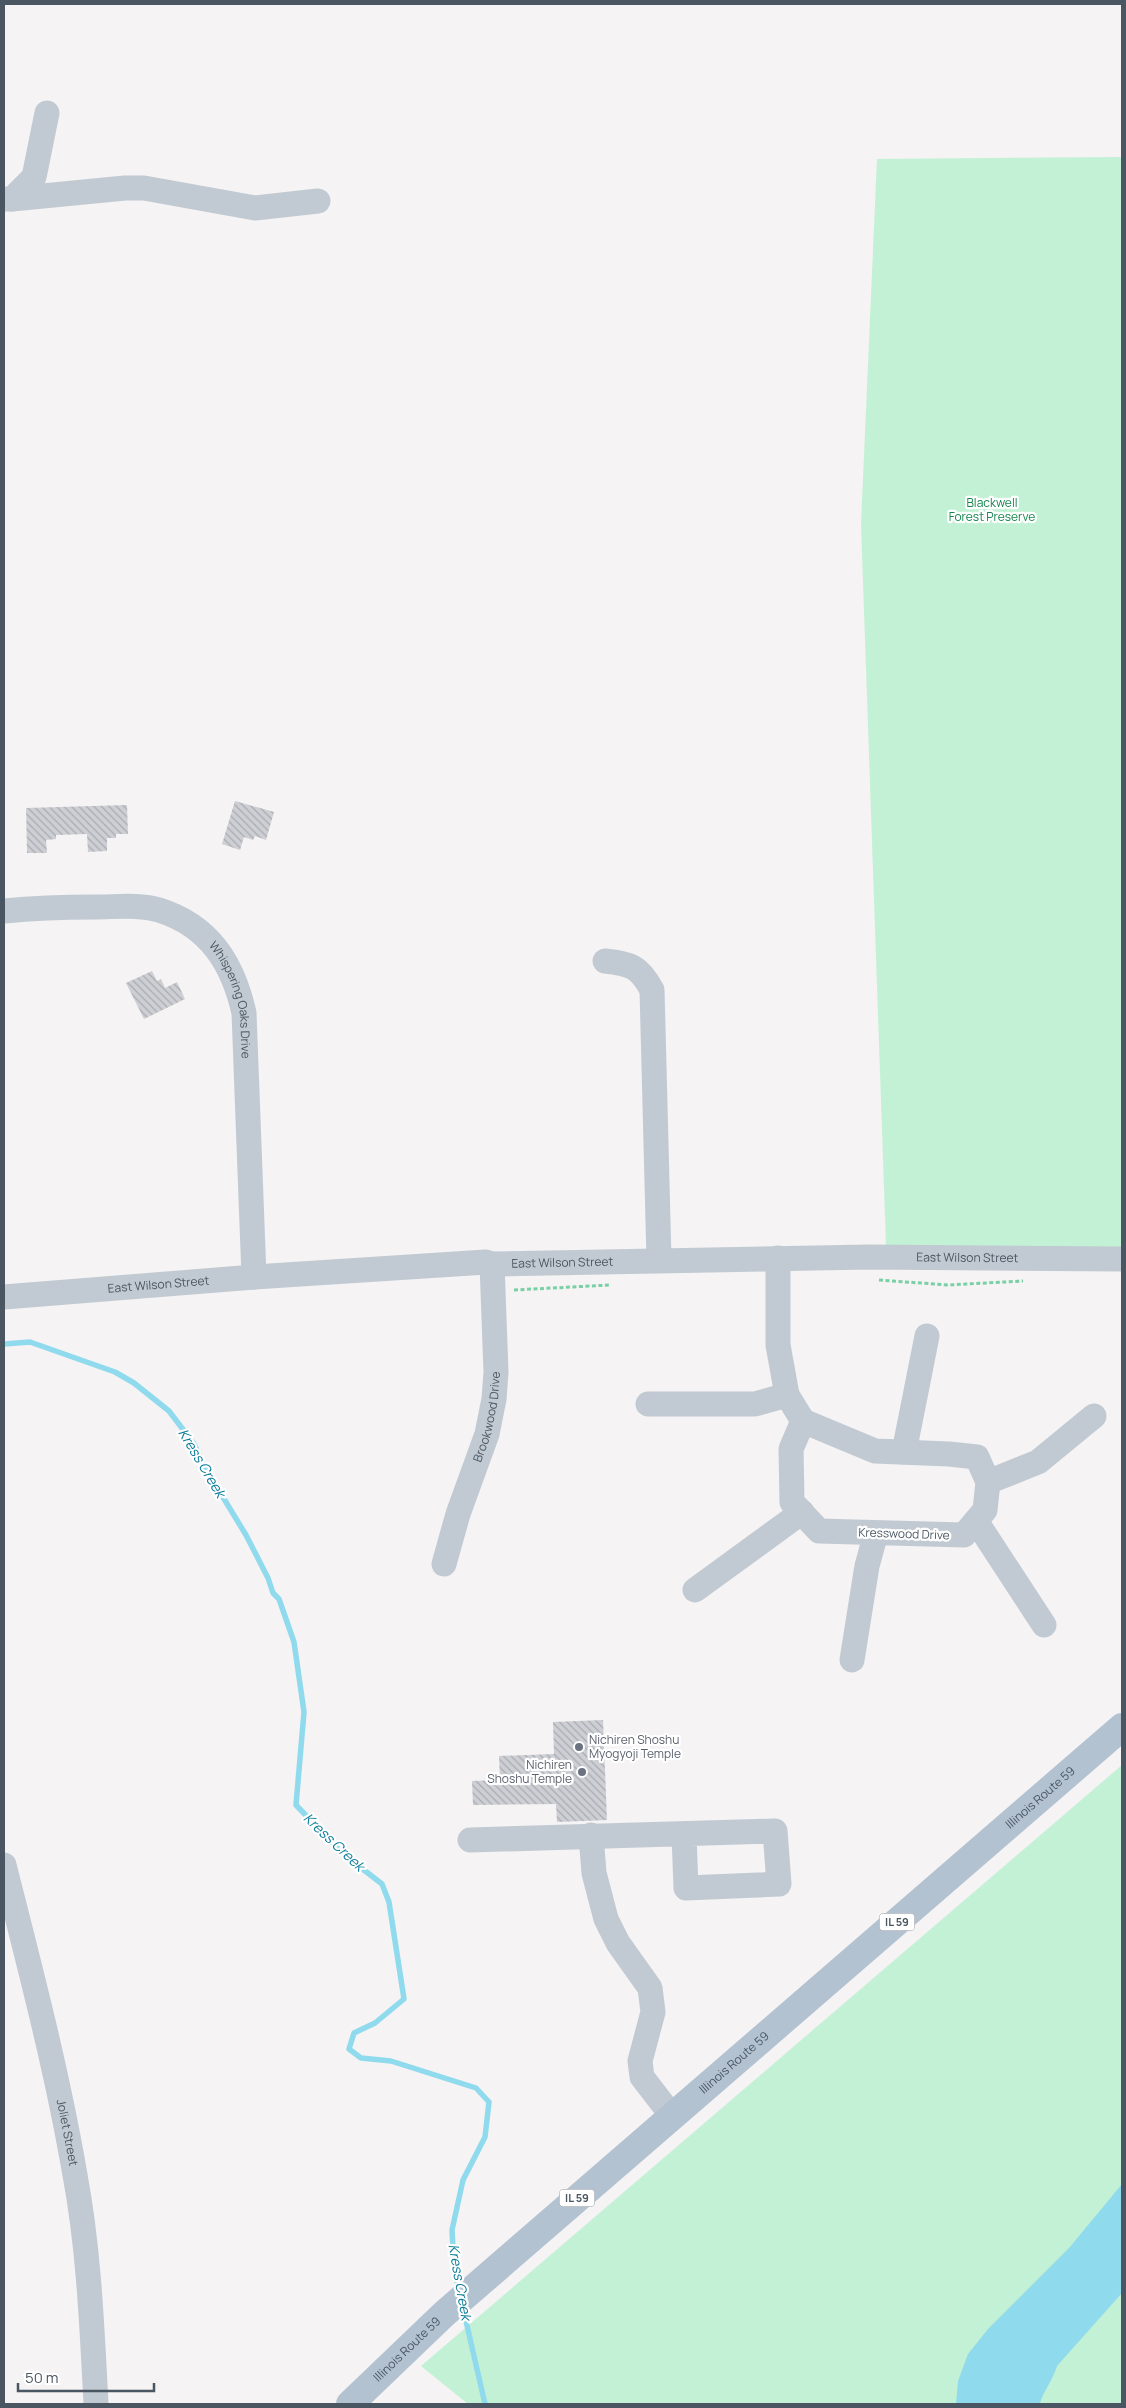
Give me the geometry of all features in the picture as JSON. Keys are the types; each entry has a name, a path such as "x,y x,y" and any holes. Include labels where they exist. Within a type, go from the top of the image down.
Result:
{"main road":[{"name":"Illinois Route 59","path":"350,2404 444,2314 1122,1727"}],"street":[{"path":"8,199 34,177 47,112"},
{"path":"8,199 124,188 144,188 255,208 318,201"},
{"name":"Whispering Oaks Drive","path":"4,911 51,908 139,907 159,910 185,922 206,937 226,961 235,977 244,1013 254,1277"},
{"path":"605,961 630,964 644,976 652,990 660,1260"},
{"path":"778,1258 778,1345 786,1395 803,1421"},
{"name":"East Wilson Street","path":"4,1297 254,1277 486,1262 492,1264 778,1258 1122,1259"},
{"name":"Brookwood Drive","path":"444,1564 458,1514 487,1434 493,1406 496,1372 492,1264"},
{"path":"904,1452 927,1336"},
{"path":"648,1404 754,1404 786,1395"},
{"path":"988,1482 1038,1462 1094,1416"},
{"name":"Kresswood Drive","path":"803,1421 875,1451 904,1452 977,1457 988,1482 985,1510 964,1535 819,1531 792,1502 791,1449 803,1421"},
{"path":"695,1590 802,1512"},
{"path":"976,1521 1044,1625"},
{"path":"852,1660 867,1566 876,1533"},
{"path":"592,1835 594,1873 606,1919 636,1971 650,1988 652,2012 640,2061 642,2077 672,2116"},
{"path":"470,1840 592,1835 684,1835"},
{"name":"Joliet Street","path":"4,1866 50,2045 76,2177 92,2317 96,2404"}],"green space":[{"name":"Blackwell Forest Preserve","path":"1122,157 1122,1249 886,1245 861,524 877,159"},
{"path":"1122,1765 1122,2404 468,2404 421,2366"}],"water":[{"path":"1122,2184 1122,2293 1057,2366 1040,2403 956,2404 958,2381 968,2354 988,2329 1069,2248"}],"building":[{"path":"235,801 274,812 266,840 255,836 253,840 244,837 240,850 222,844"},
{"path":"127,805 128,834 116,834 116,838 107,838 107,851 88,852 87,834 56,835 56,839 46,840 47,853 27,853 26,808"},
{"path":"152,971 157,981 161,979 165,988 177,982 185,999 144,1019 126,983"},
{"path":"603,1720 607,1820 557,1822 556,1804 473,1805 472,1781 500,1780 499,1756 554,1754 553,1722"}],"waterway":[{"name":"Kress Creek","path":"4,1344 30,1342 115,1372 134,1383 169,1411 194,1444 204,1466 246,1535 268,1578 273,1593 279,1599 294,1642 304,1712 296,1805 342,1853 382,1884 389,1902 404,1999 375,2023 354,2033 349,2049 361,2058 391,2061 476,2088 489,2102 485,2137 463,2180 452,2230 454,2267 459,2291"},
{"name":"Kress Creek","path":"463,2308 485,2404"}],"place":[{"name":"Nichiren Shoshu Myogyoji Temple","path":"579,1747"},
{"name":"Nichiren Shoshu Temple","path":"582,1772"}]}
